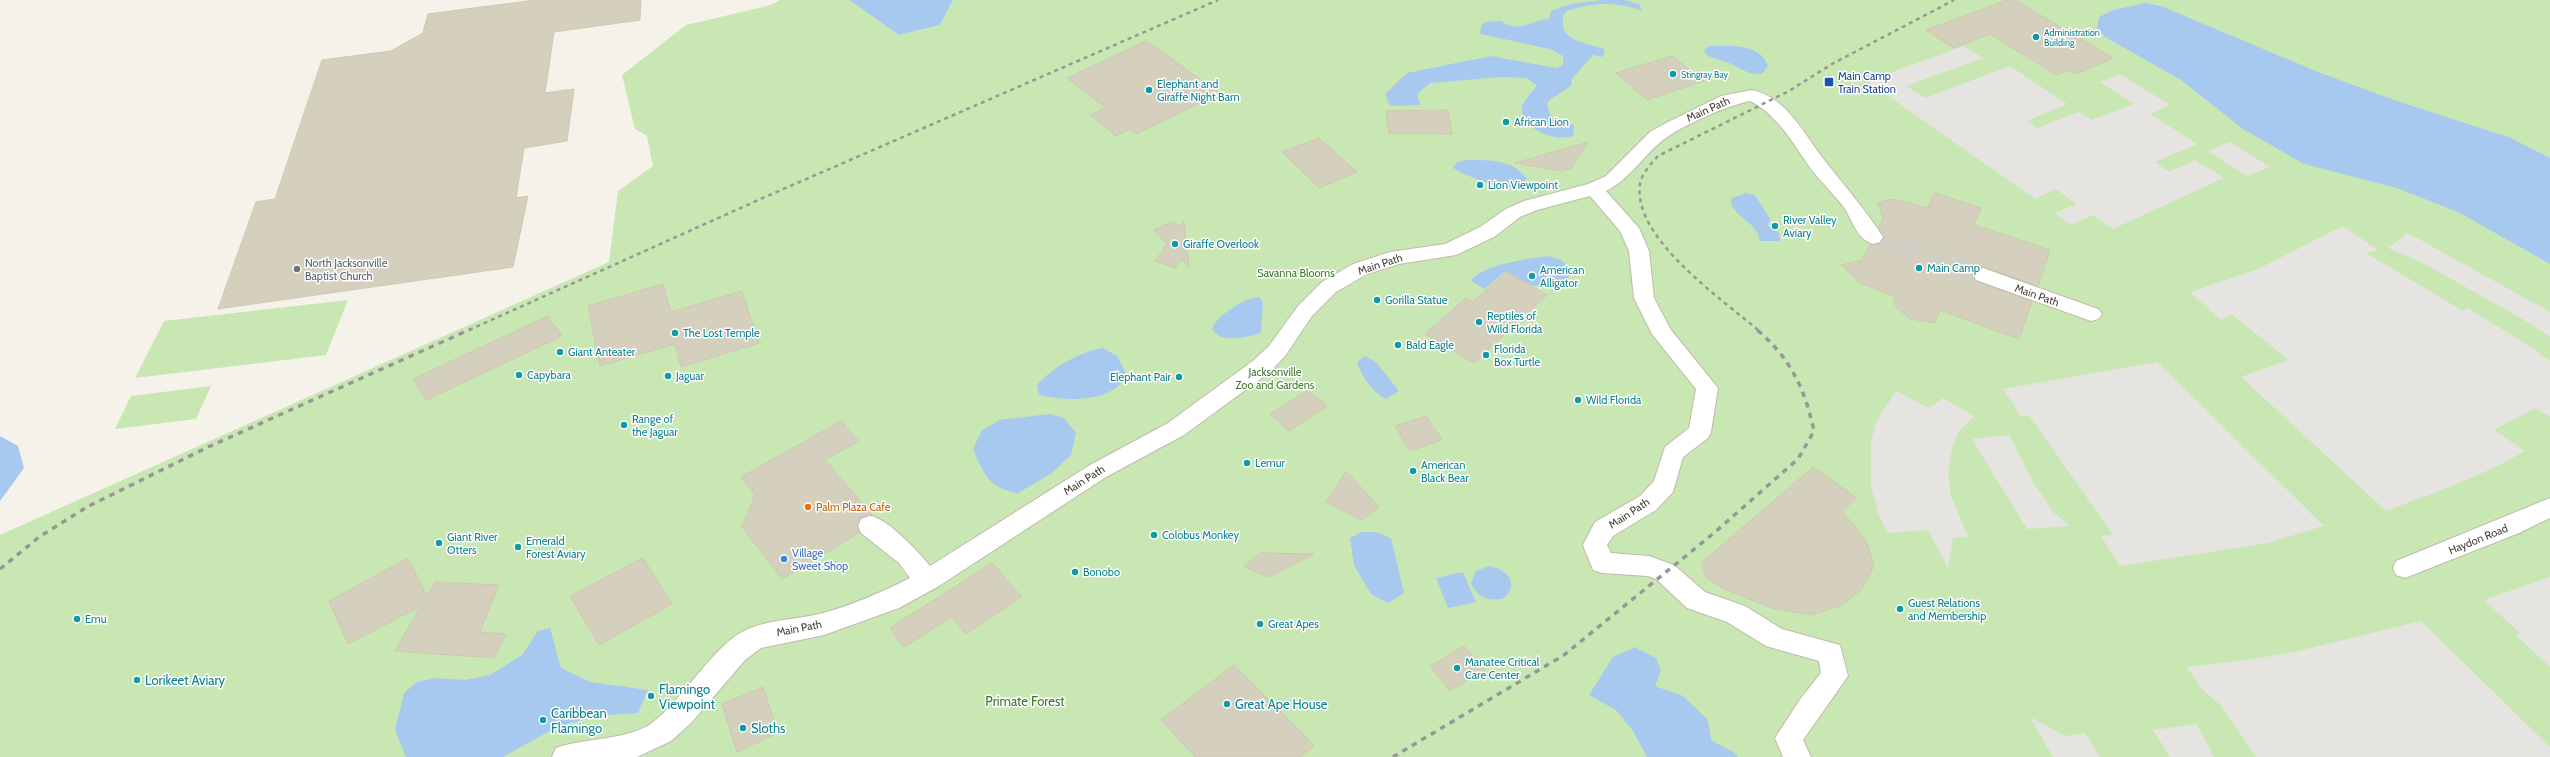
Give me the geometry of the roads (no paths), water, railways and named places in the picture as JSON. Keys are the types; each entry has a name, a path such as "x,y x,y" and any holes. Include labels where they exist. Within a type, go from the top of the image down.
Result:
{"street":[{"name":"Main Path","path":"566,757 578,752 633,746 661,732 682,713 736,652 754,638 824,624 890,600 926,581 1098,471 1176,429 1262,366 1277,351 1305,311 1329,286 1360,269 1397,257 1449,250 1487,232 1513,213 1531,206 1594,189 1613,180 1657,136 1677,124 1727,100 1752,95 1777,110 1810,155 1846,197 1855,210 1862,227 1873,237"},
{"name":"Main Path","path":"1594,189 1629,228 1639,251 1644,298 1663,334 1707,388 1700,432 1673,453 1664,485 1648,503 1604,529 1595,545 1602,563 1649,566 1666,572 1696,600 1736,614 1776,638 1831,653 1835,676 1810,706 1788,738 1797,757"},
{"name":"Main Path","path":"1983,275 2091,314"},
{"name":"Haydon Road","path":"2405,568 2510,526 2550,507"},
{"path":"870,526 908,556 926,581"}],"water":[{"path":"849,0 953,0 940,25 899,35"},
{"path":"1603,0 1625,0 1640,5 1642,11 1613,4 1604,4 1584,6 1565,12 1563,21 1564,29 1573,39 1605,49 1603,57 1593,55 1572,79 1571,86 1548,101 1551,116 1563,123 1574,125 1573,136 1552,136 1540,132 1523,121 1522,105 1537,85 1526,78 1501,77 1430,83 1417,94 1420,105 1390,106 1385,94 1407,73 1491,56 1556,68 1563,65 1563,56 1550,49 1480,34 1481,26 1486,22 1501,21 1507,25 1525,25 1549,19 1551,11 1571,4"},
{"path":"2146,3 2161,6 2318,72 2397,101 2511,138 2550,158 2550,264 2460,213 2397,188 2304,164 2243,129 2181,80 2105,37 2097,28 2099,17 2113,10"},
{"path":"1709,46 1735,46 1751,49 1764,58 1768,66 1762,74 1749,73 1729,63 1708,56 1704,50"},
{"path":"1466,160 1483,160 1508,164 1521,172 1527,179 1520,184 1510,187 1493,185 1453,168 1457,162"},
{"path":"1746,193 1755,195 1771,220 1767,225 1779,233 1780,241 1760,241 1757,233 1750,223 1736,212 1730,199"},
{"path":"1548,256 1561,260 1573,271 1563,283 1533,286 1505,271 1485,289 1471,281 1485,270 1495,266"},
{"path":"1259,297 1263,302 1261,332 1246,337 1229,338 1219,336 1212,329 1219,318 1232,308 1246,300"},
{"path":"1103,348 1117,356 1127,375 1120,384 1100,396 1088,398 1075,399 1039,395 1037,385 1043,378 1059,366 1085,353"},
{"path":"1365,356 1376,362 1399,391 1386,399 1372,388 1357,362"},
{"path":"1050,414 1064,418 1076,433 1071,455 1052,473 1018,493 1000,488 993,483 984,473 973,449 982,430 1000,420"},
{"path":"0,436 18,446 24,468 0,501"},
{"path":"1361,532 1376,532 1391,538 1404,593 1388,603 1371,594 1354,565 1350,538"},
{"path":"1489,566 1502,571 1510,579 1511,589 1502,599 1487,599 1479,595 1471,583 1476,571"},
{"path":"1463,572 1476,602 1448,608 1436,578"},
{"path":"550,628 561,668 590,682 648,690 638,713 596,716 555,728 503,757 406,757 395,730 404,693 417,682 435,678 465,680 490,675 522,655 538,631"},
{"path":"1635,647 1656,658 1661,671 1655,686 1683,696 1708,720 1711,740 1735,753 1738,757 1647,757 1633,731 1616,710 1589,695 1613,657"}],"tunnel":[{"path":"1873,237 1983,275"}],"railway":[{"path":"469,330 765,197 1218,0"},
{"path":"1758,330 1682,266 1664,246 1650,225 1641,205 1640,184 1645,172 1658,156 1789,91 1832,64 1954,0"},
{"path":"0,569 39,537 87,507 208,447 471,329"},
{"path":"1393,757 1564,655 1714,533 1798,459 1814,431 1806,401 1801,388 1787,363 1768,340 1756,329"}],"place":[{"name":"Administration Building","path":"2036,37"},
{"name":"Stingray Bay","path":"1673,74"},
{"name":"Main Camp Train Station","path":"1829,82"},
{"name":"Elephant and Giraffe Night Barn","path":"1149,90"},
{"name":"African Lion","path":"1506,122"},
{"name":"Lion Viewpoint","path":"1480,185"},
{"name":"River Valley Aviary","path":"1775,226"},
{"name":"Giraffe Overlook","path":"1175,244"},
{"name":"Main Camp","path":"1919,268"},
{"name":"North Jacksonville Baptist Church","path":"297,269"},
{"name":"American Alligator","path":"1532,276"},
{"name":"Gorilla Statue","path":"1377,300"},
{"name":"Reptiles of Wild Florida","path":"1479,322"},
{"name":"The Lost Temple","path":"675,333"},
{"name":"Bald Eagle","path":"1398,345"},
{"name":"Giant Anteater","path":"560,352"},
{"name":"Florida Box Turtle","path":"1486,355"},
{"name":"Capybara","path":"519,375"},
{"name":"Jaguar","path":"668,376"},
{"name":"Elephant Pair","path":"1179,377"},
{"name":"Wild Florida","path":"1578,400"},
{"name":"Range of the Jaguar","path":"624,425"},
{"name":"Lemur","path":"1247,463"},
{"name":"American Black Bear","path":"1413,471"},
{"name":"Palm Plaza Cafe","path":"808,507"},
{"name":"Colobus Monkey","path":"1154,535"},
{"name":"Giant River Otters","path":"439,543"},
{"name":"Emerald Forest Aviary","path":"518,547"},
{"name":"Village Sweet Shop","path":"784,559"},
{"name":"Bonobo","path":"1075,572"},
{"name":"Guest Relations and Membership","path":"1900,609"},
{"name":"Emu","path":"77,619"},
{"name":"Great Apes","path":"1260,624"},
{"name":"Manatee Critical Care Center","path":"1457,668"},
{"name":"Lorikeet Aviary","path":"137,680"},
{"name":"Flamingo Viewpoint","path":"651,696"},
{"name":"Great Ape House","path":"1227,704"},
{"name":"Caribbean Flamingo","path":"543,720"},
{"name":"Sloths","path":"743,728"}],"park label":[{"name":"Savanna Blooms","path":"1296,273"},
{"name":"Jacksonville Zoo and Gardens","path":"1275,378"},
{"name":"Primate Forest","path":"1025,701"}]}
